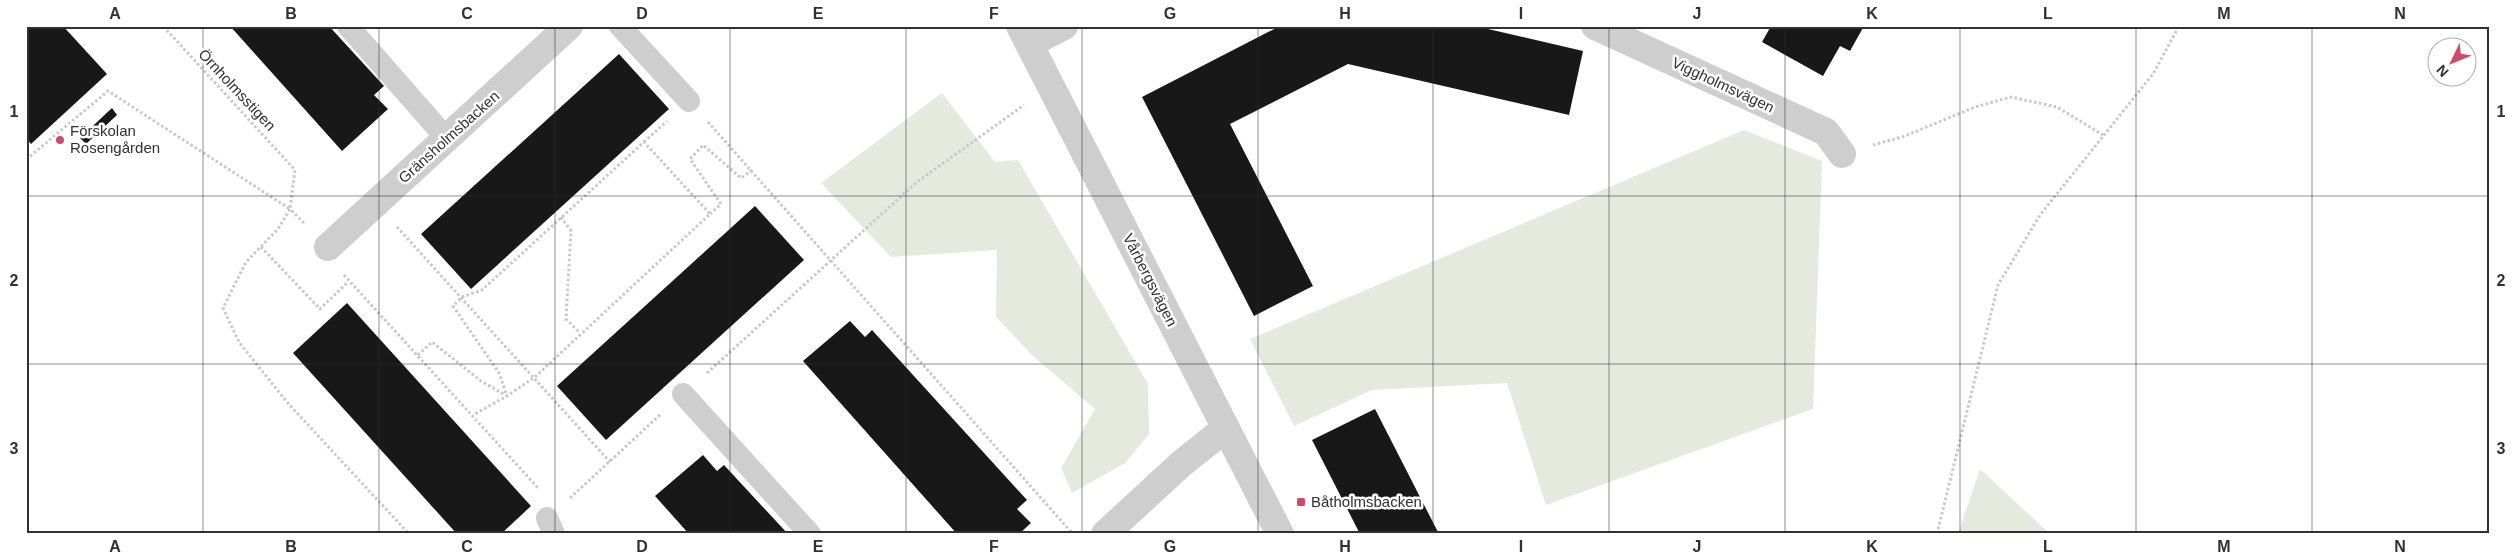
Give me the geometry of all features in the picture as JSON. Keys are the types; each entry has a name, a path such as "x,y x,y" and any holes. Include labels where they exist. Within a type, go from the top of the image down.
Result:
{"street":[{"name":"Gränsholmsbacken","path":"328,247 569,26"},
{"path":"1024,35 1064,26"},
{"name":"Viggholmsvägen","path":"1595,26 1826,132 1842,154"},
{"name":"Vårbergsvägen","path":"1024,35 1280,534"},
{"path":"1105,534 1181,464 1226,428"}],"lane":[{"path":"348,26 447,139"},
{"path":"620,26 689,101"},
{"path":"684,394 810,534"}],"path":[{"name":"Örnholmsstigen","path":"163,26 295,170 290,209"},
{"path":"1937,534 1998,285 2040,215 2153,74 2179,26"},
{"path":"551,526 610,462 917,182 1014,111 1052,90"},
{"path":"26,157 28,158 68,126 108,91 290,209 328,247"},
{"path":"1842,154 1905,136 1975,108 2011,97 2057,107 2103,135"},
{"path":"689,101 1072,534"},
{"path":"507,396 499,373 453,306 462,297 482,290 644,142 710,214"},
{"path":"473,415 507,396 535,377 580,333 721,204 690,159 703,145 741,178 752,170"},
{"path":"376,203 610,462"},
{"path":"290,209 278,229 246,262 223,308 239,342 286,401 409,534"},
{"path":"561,218 571,230 566,319 580,333"},
{"path":"261,247 320,309 348,282 418,355 549,500 551,526"},
{"path":"418,355 432,342 481,381 507,396"}],"shaded area":[{"path":"942,93 995,162 1018,160 1148,384 1149,434 1125,463 1072,493 1061,468 1095,409 1033,356 996,317 997,250 891,257 821,183"},
{"path":"1744,130 1822,161 1813,409 1546,505 1507,383 1372,390 1294,426 1250,339"},
{"path":"1980,469 2050,534 1958,534"}],"building":[{"path":"26,26 63,26 107,74 31,144 26,138"},
{"path":"230,26 329,26 384,86 374,95 388,109 342,151"},
{"path":"1280,26 1475,26 1583,51 1569,115 1348,64 1230,124 1313,286 1254,316 1142,97"},
{"path":"1771,26 1864,26 1850,51 1840,46 1823,76 1762,42"},
{"path":"619,54 669,109 471,289 421,234"},
{"path":"112,108 117,115 86,144 80,138"},
{"path":"755,206 804,260 606,440 557,386"},
{"path":"347,303 531,506 501,534 457,534 293,353"},
{"path":"850,321 865,337 872,330 1027,500 1017,509 1031,523 1019,534 957,534 803,361"},
{"path":"1375,409 1439,534 1360,534 1312,440"},
{"path":"703,455 717,471 724,465 788,534 689,534 655,496"}],"place":[{"name":"Förskolan Rosengården","path":"60,140"},
{"name":"Båtholmsbacken","path":"1301,502"}]}
